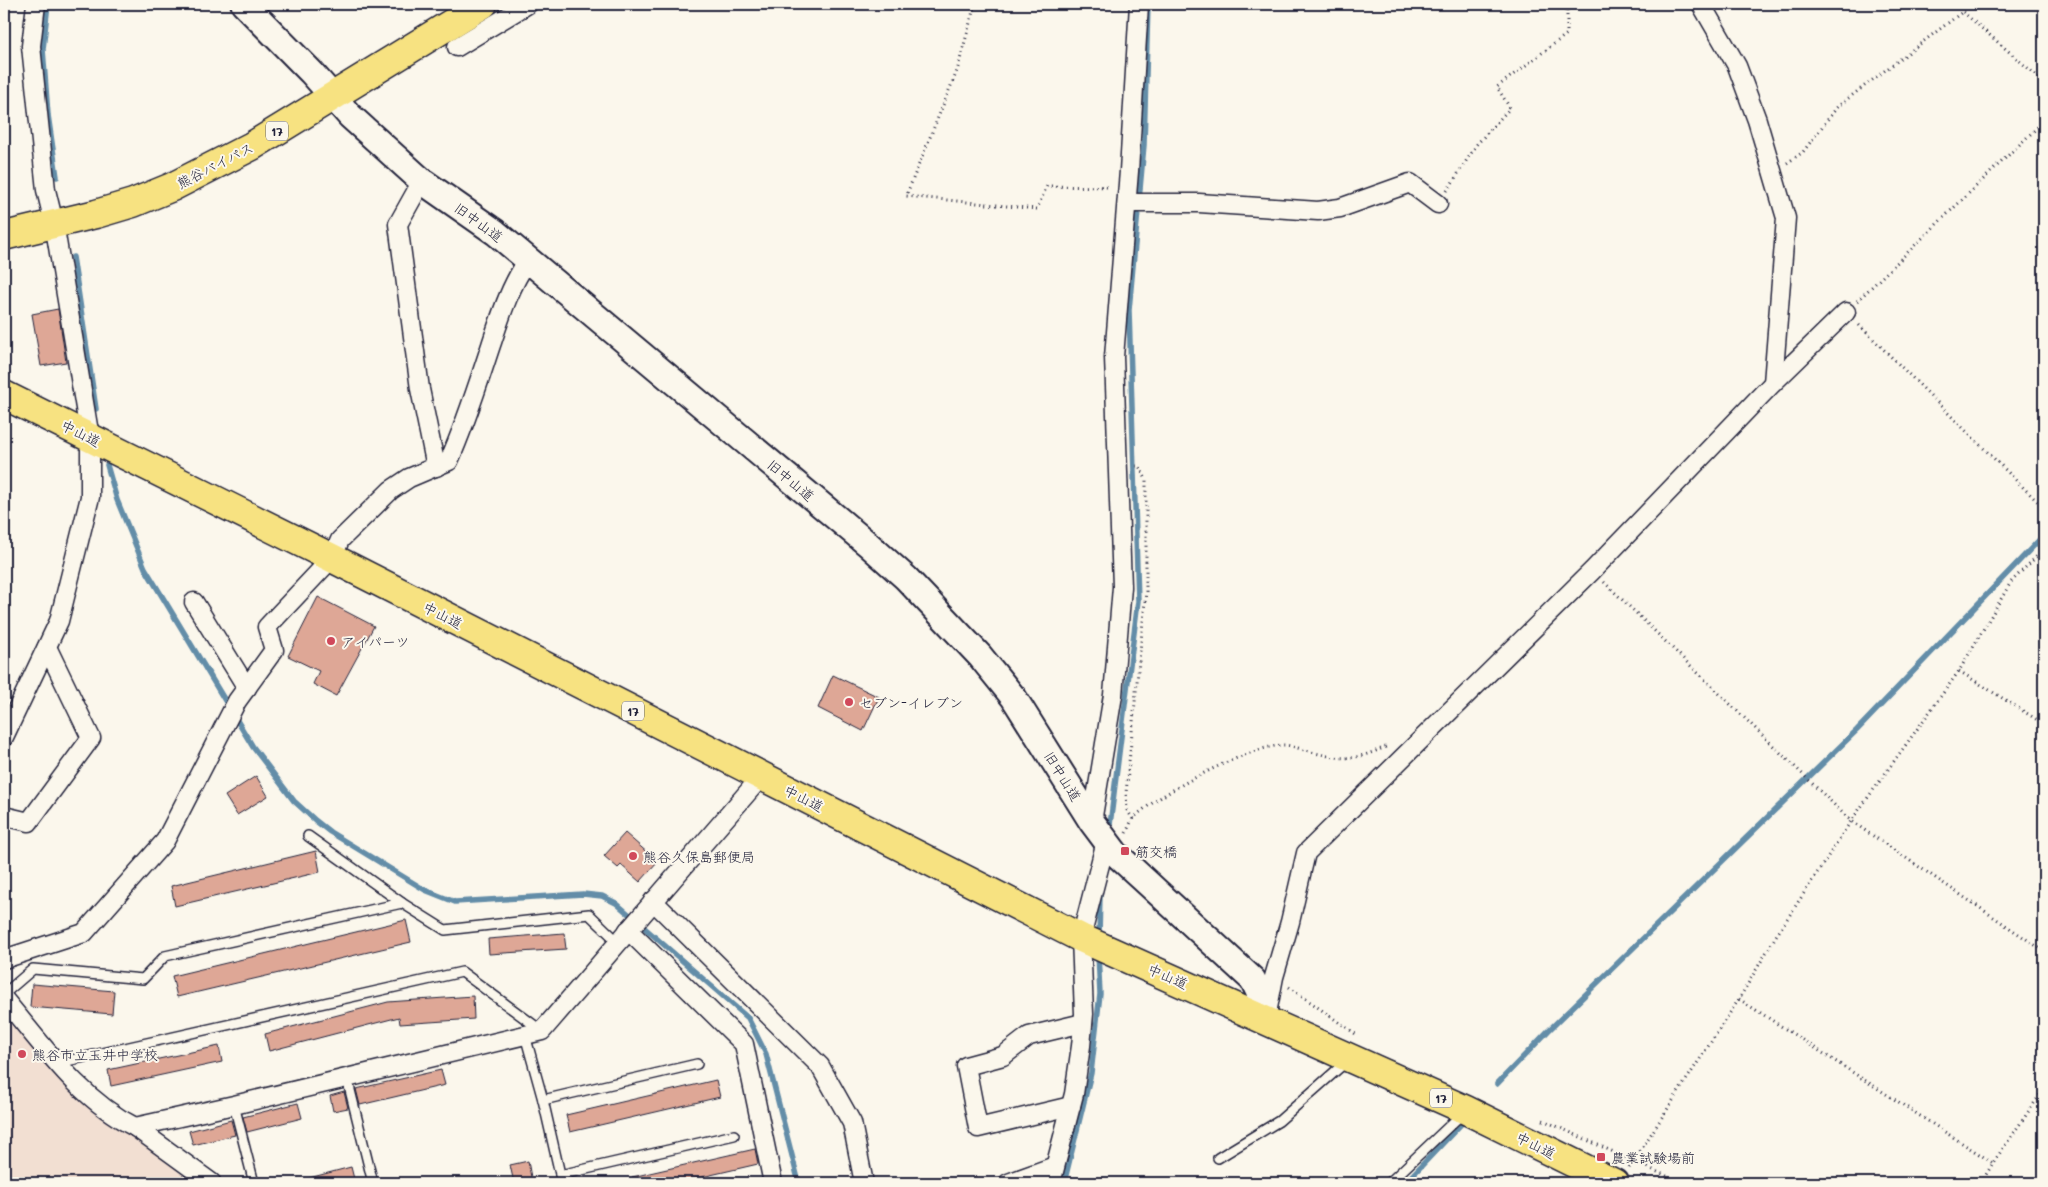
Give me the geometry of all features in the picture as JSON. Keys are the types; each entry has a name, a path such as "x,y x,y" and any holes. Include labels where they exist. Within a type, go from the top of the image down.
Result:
{"highway":[{"name":"熊谷バイパス","path":"4,236 114,208 172,187 252,146 484,4"},
{"path":"4,224 54,223"},
{"name":"中山道","path":"4,395 332,558 1081,938 1351,1057 1466,1110 1608,1180"}],"main road":[{"name":"旧中山道","path":"244,4 350,116 422,181 468,212 528,260 906,578 980,656 1014,698 1105,839 1253,980 1261,997 1266,1019"}],"street":[{"path":"4,737 59,621 90,497 90,438 54,223 46,190 31,46 36,4"},
{"path":"457,48 528,4"},
{"path":"1008,1183 1053,1175 1071,1106 1078,1065 1083,1022 1081,938 1105,839 1113,695 1122,587 1114,357 1140,4"},
{"path":"1701,4 1737,66 1757,120 1786,218 1772,382"},
{"path":"422,181 398,224 420,388 436,467"},
{"path":"1127,195 1318,212 1340,208 1410,183 1438,204"},
{"path":"4,959 84,933 165,841 225,724 242,695 274,650 267,627 332,558 340,540 391,490 409,478 449,461 459,438 503,309 516,277 528,260"},
{"path":"1266,1019 1274,977 1290,922 1306,853 1592,571 1772,382 1846,312"},
{"path":"194,602 242,695"},
{"path":"4,816 29,822 92,738 47,647"},
{"path":"135,1126 234,1105 542,1030 761,777"},
{"path":"648,906 820,1066 852,1124 864,1183"},
{"path":"625,934 744,1044 773,1183"},
{"path":"4,999 58,1063 91,1097 121,1120 135,1126 212,1183"},
{"path":"1071,1106 978,1128 966,1066 1003,1056 1028,1036 1083,1022"}],"lane":[{"path":"308,836 445,930 589,914 625,934"},
{"path":"4,994 32,969 143,979 165,956 402,902"},
{"path":"58,1063 462,972 542,1030"},
{"path":"525,1035 544,1100 561,1179 734,1136"},
{"path":"1218,1158 1279,1121 1351,1057"},
{"path":"544,1100 697,1064"},
{"path":"347,1078 374,1183"},
{"path":"234,1105 254,1183"},
{"path":"1389,1183 1466,1110"}],"path":[{"path":"975,4 957,71 906,196 1037,209 1046,186 1127,195"},
{"path":"1438,204 1477,144 1510,108 1497,87 1567,34 1567,4"},
{"path":"1771,167 1788,162 1804,152 1838,106 1973,4"},
{"path":"1963,12 2044,82"},
{"path":"2044,122 1846,312 2044,508"},
{"path":"1118,467 1139,466 1146,479 1146,591 1126,793 1127,810 1132,819"},
{"path":"1608,1180 1740,999 1776,936 1851,821 1959,671 2011,582 2044,549"},
{"path":"1592,571 1851,821 2044,951"},
{"path":"1959,671 2044,724"},
{"path":"1105,839 1158,800 1213,768 1258,749 1285,745 1333,757 1355,758 1395,743"},
{"path":"1740,999 1993,1163"},
{"path":"1982,1183 1993,1163 2044,1089"}],"shaded area":[{"name":"熊谷市立玉井中学校","path":"4,1009 78,1099 198,1183 4,1183"}],"building":[{"path":"58,309 66,362 41,366 32,314"},
{"name":"アイパーツ","path":"318,597 374,626 336,696 313,684 319,671 288,656"},
{"name":"セブン-イレブン","path":"833,675 879,697 863,731 818,708"},
{"path":"256,776 268,796 237,815 225,796"},
{"path":"625,833 658,862 640,882 621,865 618,868 604,856"},
{"path":"316,851 320,872 175,906 171,886"},
{"path":"406,920 411,942 177,997 172,976"},
{"path":"564,933 566,949 489,954 488,939"},
{"path":"32,984 114,991 112,1014 30,1007"},
{"path":"473,996 474,1019 400,1024 399,1017 269,1051 265,1034 388,1002"},
{"path":"219,1046 222,1062 111,1086 108,1070"},
{"path":"441,1070 445,1085 360,1105 356,1089"},
{"path":"716,1080 720,1097 570,1132 566,1115"},
{"path":"344,1092 348,1108 333,1111 330,1096"},
{"path":"298,1103 302,1118 247,1132 243,1117"},
{"path":"231,1120 235,1135 193,1145 189,1131"},
{"path":"755,1149 758,1164 676,1183 633,1183 632,1177"},
{"path":"528,1161 532,1183 514,1183 510,1165"},
{"path":"351,1167 355,1183 310,1183 309,1178"}],"waterway":[{"path":"48,4 43,49 48,115 57,177"},
{"path":"1109,833 1138,601 1129,310 1144,145 1148,4"},
{"path":"73,257 96,409"},
{"path":"107,465 117,500 145,568 253,747 294,801 330,832 425,890 455,902 583,894 602,896 616,903 748,1018 766,1054 799,1183"},
{"path":"1497,1084 1548,1031 1857,730 2044,535"},
{"path":"1099,938 1100,894"},
{"path":"1064,1183 1091,1073 1100,994 1098,954"},
{"path":"1405,1183 1461,1124"}],"place":[{"name":"アイパーツ","path":"331,641"},
{"name":"セブン-イレブン","path":"849,702"},
{"name":"筋交橋","path":"1125,851"},
{"name":"熊谷久保島郵便局","path":"633,856"},
{"name":"熊谷市立玉井中学校","path":"22,1054"},
{"name":"農業試験場前","path":"1601,1157"}]}
